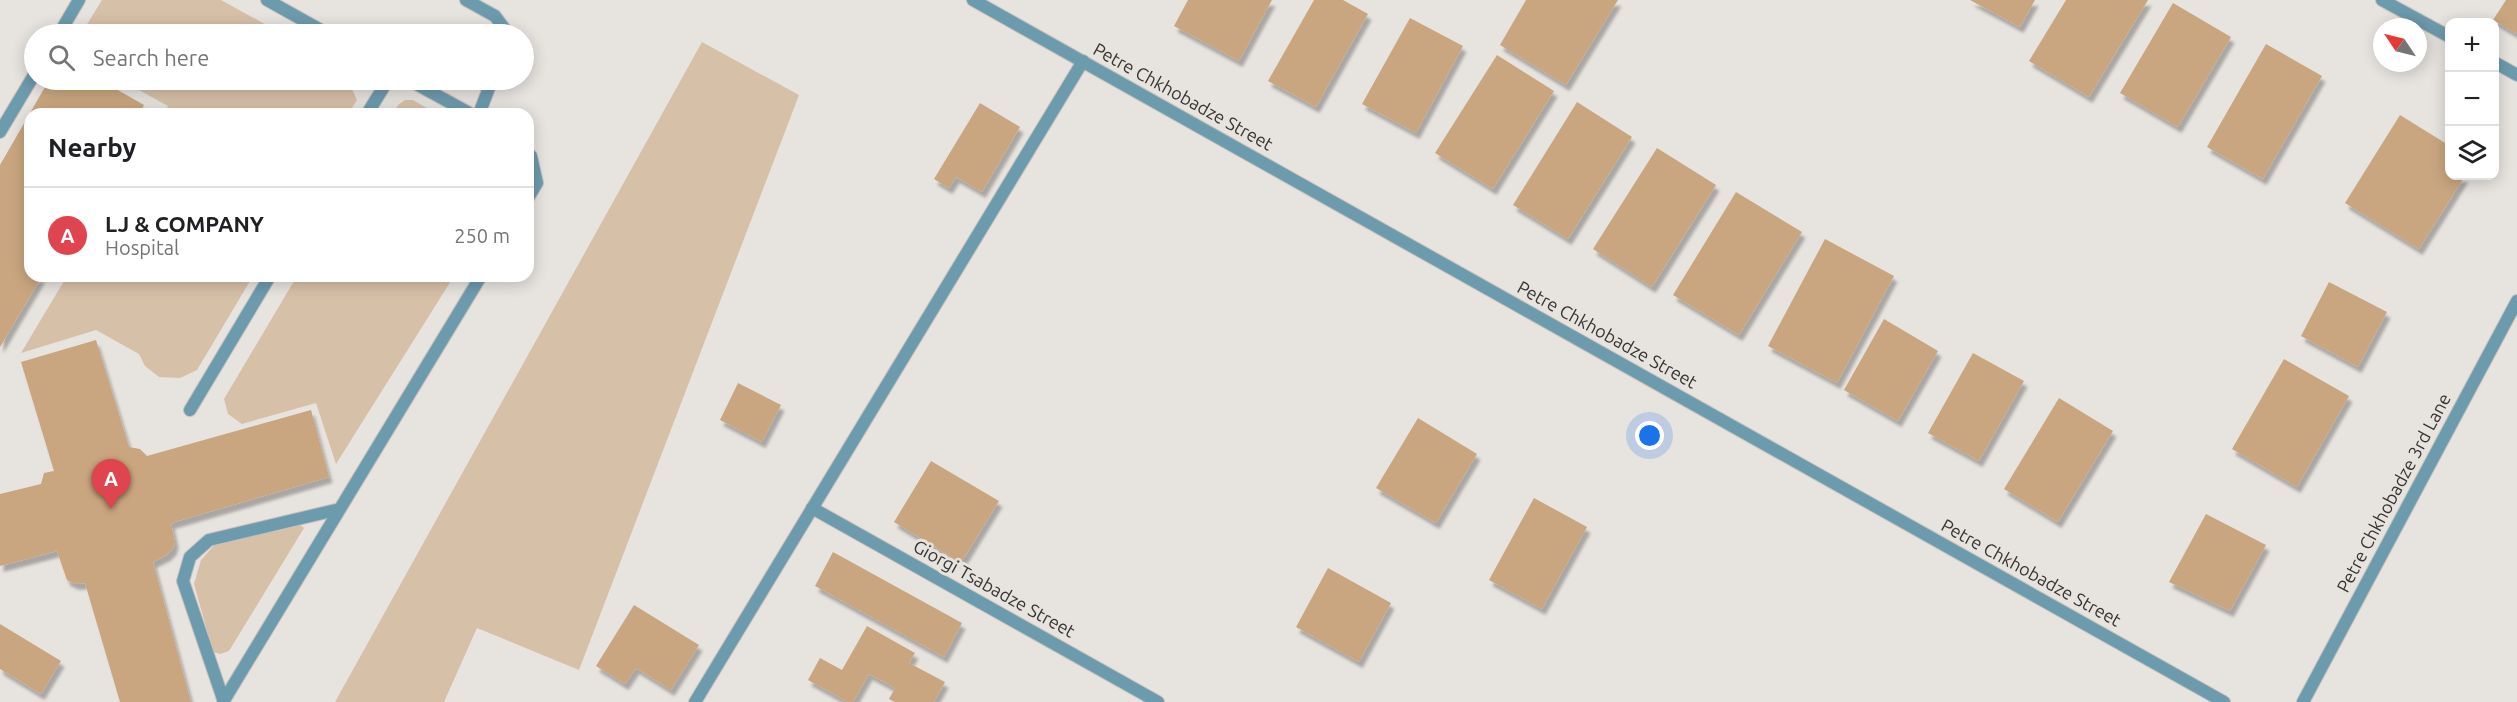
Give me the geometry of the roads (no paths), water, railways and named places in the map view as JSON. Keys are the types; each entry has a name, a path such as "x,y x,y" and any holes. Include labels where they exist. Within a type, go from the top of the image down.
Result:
{"street":[{"path":"65,24 80,0"},
{"path":"267,0 310,24"},
{"path":"466,0 495,16 501,24"},
{"name":"Petre Chkhobadze Street","path":"973,0 2224,702"},
{"path":"2382,0 2445,34"},
{"path":"695,702 1083,61"},
{"path":"2499,65 2517,75"},
{"path":"0,132 25,90"},
{"path":"371,108 382,90"},
{"path":"427,90 460,108"},
{"path":"481,108 488,90"},
{"path":"534,170 537,183 534,188"},
{"path":"190,411 266,282"},
{"path":"223,702 477,282"},
{"name":"Petre Chkhobadze 3rd Lane","path":"2303,702 2517,301"},
{"name":"Giorgi Tsabadze Street","path":"812,508 1158,702"},
{"path":"223,702 183,581 190,557 209,540 340,510"}],"place":[{"name":"LJ & COMPANY","path":"111,509"}]}
